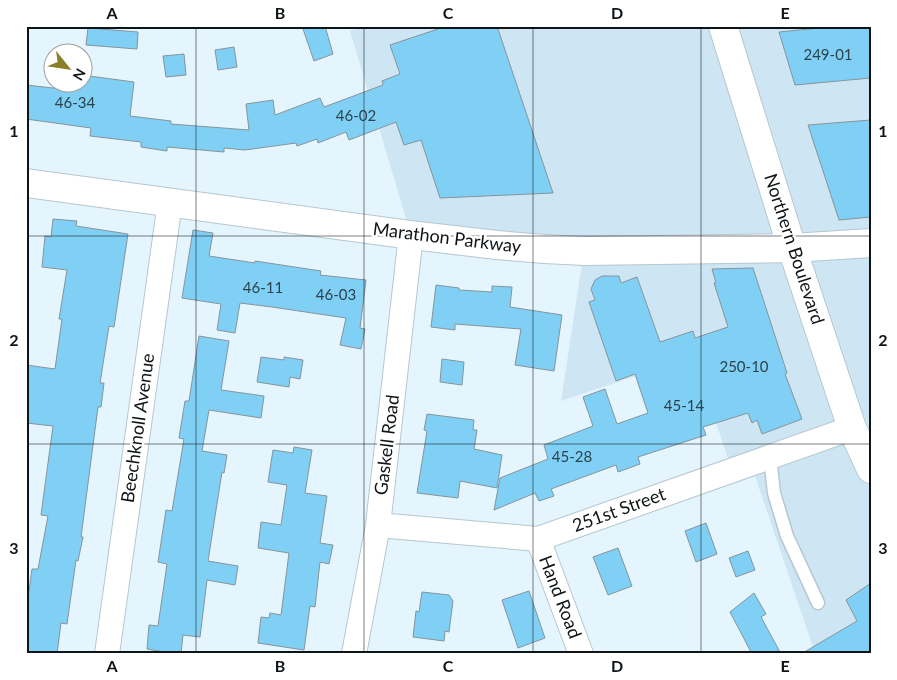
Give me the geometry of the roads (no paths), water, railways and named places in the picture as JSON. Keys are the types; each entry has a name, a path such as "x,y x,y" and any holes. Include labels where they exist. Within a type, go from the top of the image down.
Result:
{"street":[{"name":"Northern Boulevard","path":"723,26 792,248 852,428 871,469"},
{"name":"Marathon Parkway","path":"26,183 497,245 585,251 792,248 871,243"},
{"name":"Beechknoll Avenue","path":"106,654 170,202"},
{"name":"Gaskell Road","path":"354,654 378,525 411,235"},
{"name":"251st Street","path":"378,525 538,539 852,428"},
{"name":"Hand Road","path":"538,539 581,654"}],"lane":[{"path":"770,457 774,493 787,536 818,604"}]}
